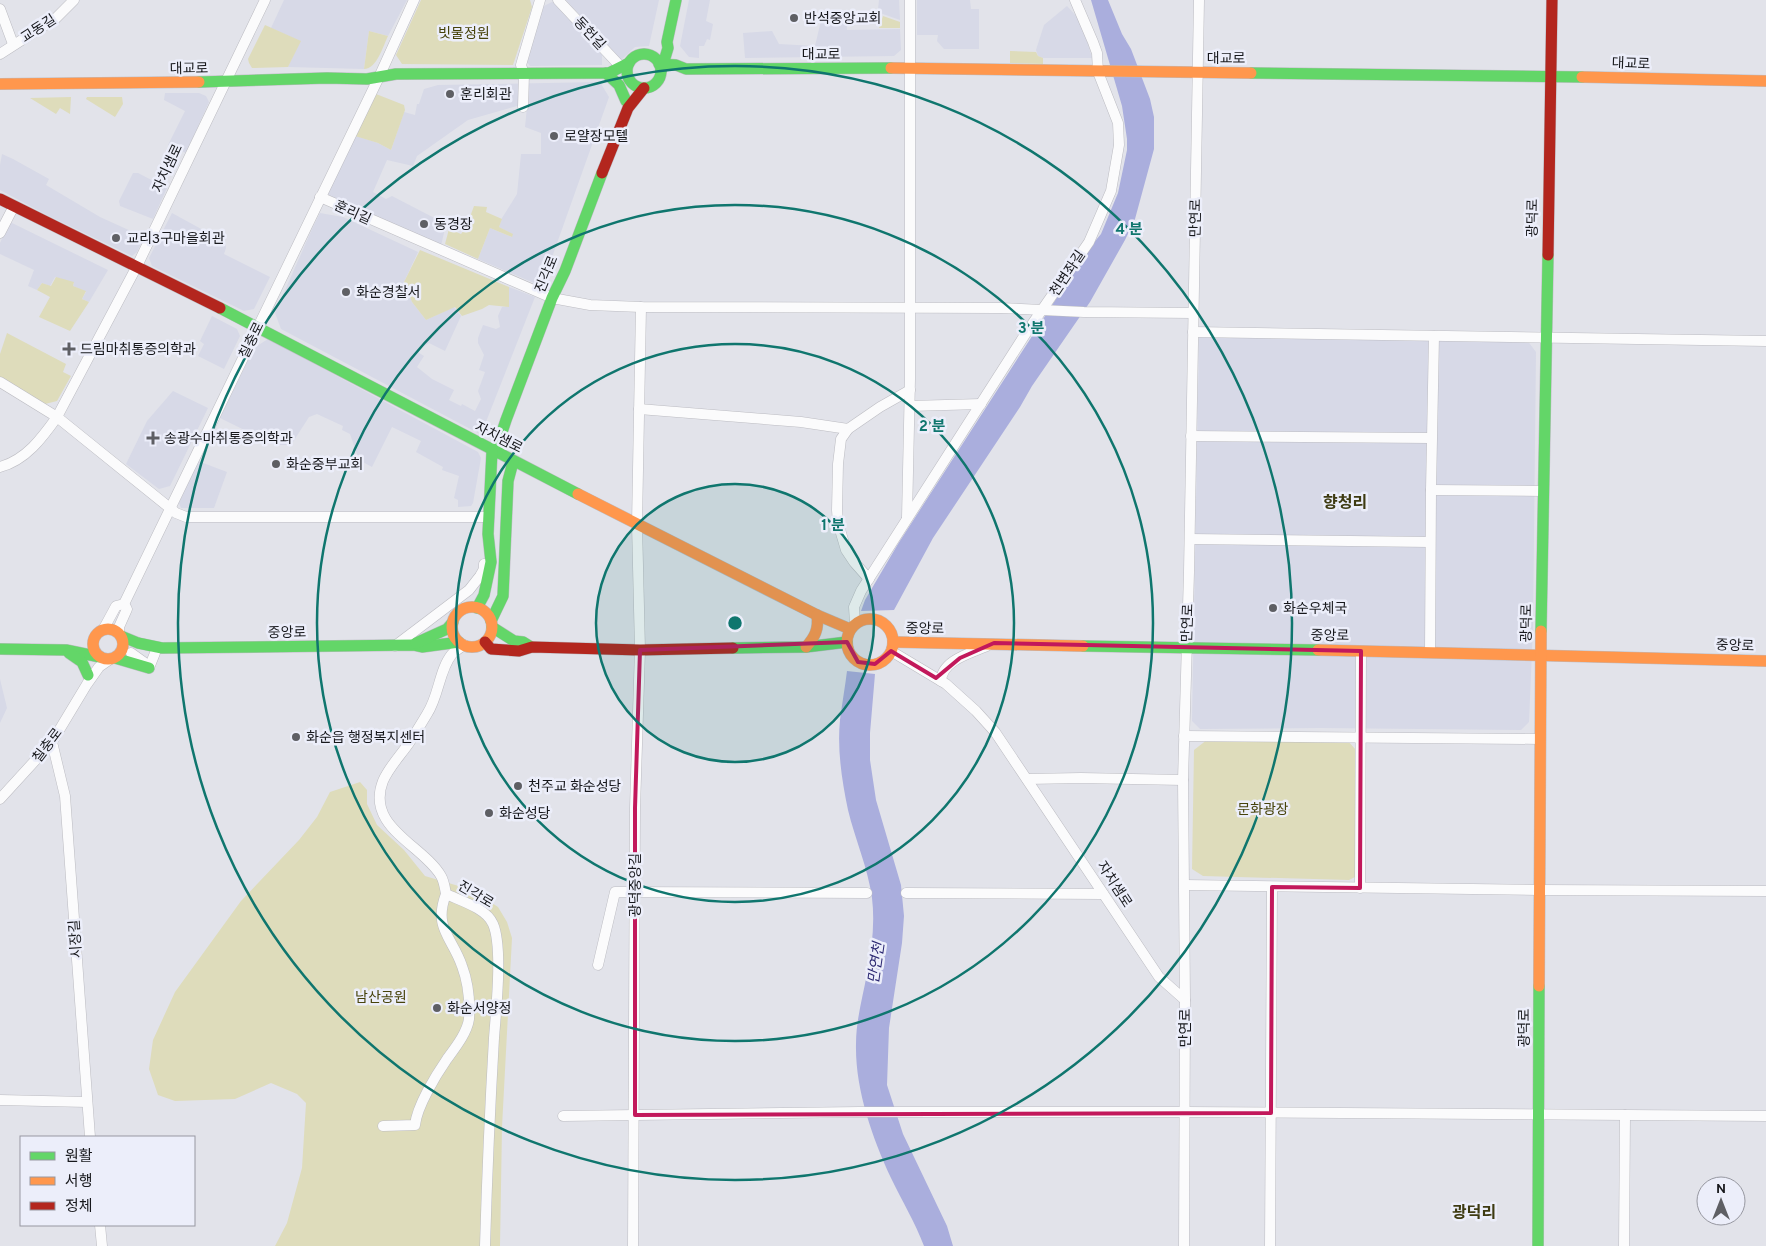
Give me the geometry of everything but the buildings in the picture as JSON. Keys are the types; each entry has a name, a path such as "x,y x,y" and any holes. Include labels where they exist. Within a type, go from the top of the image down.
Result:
{"street":[{"name":"교동길","path":"0,54 56,18 74,0"},
{"name":"자치샘로","path":"137,266 265,0"},
{"path":"379,78 414,0"},
{"path":"523,107 524,74 521,65 540,0"},
{"name":"동헌길","path":"558,0 625,65"},
{"path":"608,73 629,79 635,86 644,88 652,86 661,69 668,48 667,42 676,0"},
{"path":"907,518 910,406 910,0"},
{"name":"천변좌길","path":"853,627 854,607 869,579 981,404 1089,242 1108,198 1114,178 1119,145 1118,123 1097,52 1075,0"},
{"name":"만연로","path":"1184,1246 1185,885 1183,780 1190,539 1192,313 1199,0"},
{"name":"광덕로","path":"1538,1246 1540,655 1552,0"},
{"path":"0,8 14,44"},
{"path":"608,73 625,65 638,55 650,55 667,42"},
{"path":"667,42 686,69"},
{"path":"650,55 661,69"},
{"path":"625,65 630,88 627,104"},
{"name":"대교로","path":"661,69 671,73 681,73 686,69 910,68 1103,72 1550,76 1766,81"},
{"path":"608,73 619,85 627,104"},
{"name":"대교로","path":"0,84 225,82 327,78 367,79 396,74 608,73"},
{"name":"칠충로","path":"124,604 379,78"},
{"path":"627,104 644,88"},
{"name":"진각로","path":"477,608 484,595 491,562 488,534 494,452 552,298 565,271 627,104"},
{"name":"훈리길","path":"320,197 552,298 590,306 909,308 1192,313"},
{"name":"자치샘로","path":"0,199 258,326 513,462 817,615 853,627"},
{"path":"0,233 14,206"},
{"path":"0,467 15,461 32,448 41,440 57,417 137,266"},
{"name":"광덕중앙길","path":"633,1246 635,808 640,650 637,524 641,307"},
{"path":"1193,332 1766,341"},
{"path":"1430,652 1430,490 1434,336"},
{"path":"0,382 57,417 186,518 489,517"},
{"path":"869,579 846,550 838,523 839,451 841,439 848,428 910,390"},
{"path":"910,406 981,404"},
{"path":"640,409 801,422 848,428"},
{"path":"1191,436 1432,438"},
{"path":"513,462 508,481 503,596 491,624 491,632 485,642 475,646 462,643 453,633 453,622 459,612 464,609 477,608 485,612 491,624 514,641 523,642 532,648"},
{"path":"1430,490 1543,491"},
{"path":"395,646 469,590 474,584 484,569 484,547 488,534"},
{"path":"1190,539 1430,542"},
{"path":"88,679 109,655 124,646 119,627 127,609 124,604 116,606 93,642 109,655 149,668"},
{"path":"806,646 817,634 817,615"},
{"path":"869,619 876,620 888,628 892,647 883,661 866,665 858,662 852,656 847,642 853,627 869,619"},
{"name":"중앙로","path":"413,645 447,628 453,622"},
{"path":"66,650 99,634 113,630 138,643 157,646 158,651 149,668"},
{"path":"485,642 491,649 519,651 532,648 640,650 806,646 847,642"},
{"name":"진각로","path":"462,643 452,654 430,711 388,772 381,787 381,807 389,824 396,832 433,865 442,876 446,894 468,904 488,917 493,924 497,946 485,1246"},
{"name":"중앙로","path":"158,651 413,645 422,647 462,643"},
{"path":"941,681 942,672 954,661 994,643"},
{"name":"중앙로","path":"892,647 994,643 1766,661"},
{"name":"자치샘로","path":"892,647 941,681 976,711 995,732 1159,977 1185,1000"},
{"path":"0,649 66,650 109,655 145,663 149,668"},
{"path":"66,650 73,658 79,659 84,663 88,679"},
{"path":"88,679 109,655 158,651"},
{"path":"1360,888 1361,651"},
{"name":"칠충로","path":"0,799 52,742 88,679"},
{"path":"1184,736 1540,739"},
{"name":"시장길","path":"52,742 65,796 90,1136"},
{"path":"1027,779 1183,780"},
{"path":"1185,885 1766,891"},
{"path":"1270,1246 1272,887"},
{"path":"598,965 615,892 866,892"},
{"path":"906,893 1103,894"},
{"path":"383,1126 415,1125 416,1116 438,1072 467,1028 469,1007 466,978 462,964 443,926 441,915 441,907 446,894"},
{"path":"0,1100 87,1102"},
{"path":"563,1116 874,1112 1766,1116"},
{"path":"1624,1246 1625,1115"},
{"path":"100,1226 102,1246"}],"highlighted area":[{"path":"847,642 858,662 875,664 891,651 936,678 960,658 994,643 1361,651 1360,888 1272,887 1271,1113 635,1115 635,808 640,650"}],"shaded area":[{"path":"284,0 407,0 388,36 369,31 364,69 288,67 300,41 271,28"},
{"path":"566,0 659,0 649,46 635,47 621,60"},
{"path":"689,0 710,0 706,21 713,24 710,40 707,39 704,46 699,46 699,58 689,57 680,46"},
{"path":"879,0 899,0 900,20 880,13 878,9"},
{"path":"917,0 970,0 971,9 979,9 979,49 944,49 937,41 938,35 917,35"},
{"path":"552,2 562,7 602,55 602,65 530,66 525,59 544,6"},
{"path":"1067,6 1077,17 1085,34 1092,58 1043,58 1038,56 1036,50 1044,25"},
{"path":"823,12 846,16 847,30 900,29 901,50 894,56 745,58 743,33 772,31 779,44 815,46"},
{"path":"600,82 609,97 545,277 534,283 478,259 490,228 512,237 512,234 499,227 502,218 517,194 521,154 541,154 541,133 525,127 527,107 517,106 468,120 417,156 413,166 387,160 373,192 386,199 392,196 446,224 441,246 329,195 328,187 353,135 378,143 391,150 404,112 415,115 417,104 419,104 424,89 438,85"},
{"path":"165,93 199,93 206,96 209,102 186,153 168,145 185,111 164,100"},
{"path":"2,154 49,179 46,185 100,217 144,237 137,252 132,256 0,190"},
{"path":"133,173 138,173 167,188 153,219 120,206 119,201"},
{"path":"172,213 225,242 224,254 270,277 254,309 244,311 152,266 149,258"},
{"name":"화순경찰서","path":"320,213 343,217 418,252 404,282 412,302 426,320 454,307 461,316 445,351 429,343 416,351 424,356 417,367 432,379 454,390 449,400 461,406 462,404 475,411 481,399 478,391 485,372 479,370 484,355 478,343 478,338 483,325 496,329 500,327 498,316 502,307 509,306 509,287 535,297 482,432 478,433 281,329 275,313"},
{"path":"10,222 108,270 89,302 82,299 86,292 73,286 74,283 55,277 50,286 42,283 37,290 28,286 34,270 0,254 0,243"},
{"path":"212,316 237,329 240,336 224,369 198,356 204,344 200,341"},
{"path":"1206,332 1527,340 1536,352 1533,627 1529,722 1521,730 1200,729 1192,721 1199,337"},
{"path":"268,339 478,452 481,458 471,506 458,507 458,500 454,498 459,476 442,470 443,467 416,452 421,441 392,427 372,467 359,460 350,434 342,430 343,426 317,414 309,417 291,445 275,445 220,418 254,348"},
{"path":"173,391 208,408 170,486 159,489 126,464 147,421"},
{"path":"198,461 227,472 214,508 181,508 179,503"},
{"path":"0,679 7,708 0,723"}],"green space":[{"name":"빗물정원","path":"421,0 530,0 532,7 513,65 402,64 396,55"},
{"path":"883,16 900,22 900,28 879,28"},
{"path":"265,25 301,41 288,67 252,68 249,63 248,59"},
{"path":"369,31 388,36 376,61 369,68 364,69"},
{"path":"1010,51 1036,52 1038,56 1043,58 1043,64 1010,63"},
{"path":"376,94 404,105 405,110 391,150 378,143 355,136"},
{"path":"71,97 70,114 60,108 56,114 30,98"},
{"path":"87,97 122,97 123,104 115,117 86,99"},
{"path":"474,206 487,207 486,212 502,219 499,227 513,234 512,237 490,228 478,259 445,244 449,229 461,234 471,221 470,217"},
{"path":"420,250 509,287 509,307 489,305 462,316 455,307 426,320 412,302 404,282"},
{"path":"56,277 74,282 73,286 86,291 82,299 89,302 70,331 39,317 50,297 37,290 42,283 51,286"},
{"path":"7,333 66,364 63,372 71,376 57,401 45,404 0,378 0,354"},
{"name":"문화광장","path":"1208,739 1348,741 1356,750 1355,877 1349,880 1203,876 1192,869 1194,750"},
{"name":"남산공원","path":"360,782 367,790 367,804 377,825 404,850 425,876 472,890 498,907 507,922 512,938 502,1127 500,1246 275,1246 287,1223 302,1168 306,1103 297,1094 271,1083 235,1099 175,1101 158,1095 149,1069 153,1040 175,992 241,901 299,840 317,817 330,792"}],"water":[{"path":"1091,0 1108,0 1122,34 1131,49 1150,99 1154,117 1154,149 1135,219 1090,302 1032,386 933,538 894,610 861,611 865,600 898,544 1087,251 1101,234 1118,193 1127,150 1127,139 1122,106"},
{"name":"만연천","path":"847,671 875,674 870,733 870,760 876,800 901,885 904,916 902,943 889,1028 887,1085 903,1134 947,1226 953,1246 924,1246 877,1146 866,1113 858,1078 856,1035 870,954 873,917 870,887 848,810 841,765 839,731"}],"traffic: fast":[{"path":"661,71 668,48 667,42 676,0"},
{"path":"644,54 656,59 661,71 656,83 644,88 632,83 627,71 632,59 644,54"},
{"path":"199,82 327,78 367,79 396,74 609,73 629,63"},
{"path":"659,64 676,65 686,69 891,68"},
{"path":"606,73 619,85 626,101"},
{"path":"1251,73 1582,77"},
{"path":"497,453 506,420 602,173"},
{"path":"1541,631 1548,255"},
{"path":"220,308 578,494"},
{"path":"477,608 484,595 491,562 488,534 492,451"},
{"path":"491,621 503,596 508,481 513,462"},
{"path":"416,643 447,629 453,622"},
{"path":"492,627 514,641 523,642 531,647"},
{"path":"121,636 138,643 162,648 413,645 422,647 459,642"},
{"path":"733,648 806,647 847,642"},
{"path":"1083,646 1318,650"},
{"path":"0,649 66,650 100,657"},
{"path":"69,653 82,662 88,675"},
{"path":"115,658 149,668"},
{"path":"1538,1246 1539,986"}],"traffic: slow":[{"path":"891,68 1251,73"},
{"path":"1582,77 1766,81"},
{"path":"0,84 199,82"},
{"path":"578,494 817,615 850,629"},
{"path":"472,607 486,613 492,627 486,641 472,647 458,641 452,627 458,613 472,607"},
{"path":"806,647 816,632 817,615"},
{"path":"870,619 883,623 889,629 893,642 889,655 883,661 870,665 857,661 851,655 847,642 851,629 857,623 870,619"},
{"path":"108,629 119,633 123,644 119,655 108,659 97,655 93,644 97,633 108,629"},
{"path":"1539,986 1541,631"},
{"path":"893,642 1083,646"},
{"path":"1318,650 1766,661"}],"traffic: jam":[{"path":"1548,255 1552,0"},
{"path":"602,173 628,108 644,88"},
{"path":"0,199 220,308"},
{"path":"485,642 491,649 519,651 532,647 640,650 733,648"}],"place":[{"name":"반석중앙교회","path":"794,18"},
{"name":"훈리회관","path":"450,94"},
{"name":"로얄장모텔","path":"554,136"},
{"name":"동경장","path":"424,224"},
{"name":"교리3구마을회관","path":"116,238"},
{"name":"화순경찰서","path":"346,292"},
{"name":"드림마취통증의학과","path":"69,349"},
{"name":"송광수마취통증의학과","path":"153,438"},
{"name":"화순중부교회","path":"276,464"},
{"name":"화순우체국","path":"1273,608"},
{"name":"화순읍 행정복지센터","path":"296,737"},
{"name":"천주교 화순성당","path":"518,786"},
{"name":"화순성당","path":"489,813"},
{"name":"화순서양정","path":"437,1008"}],"district":[{"name":"향청리","path":"1345,502"},
{"name":"광덕리","path":"1474,1212"}]}
